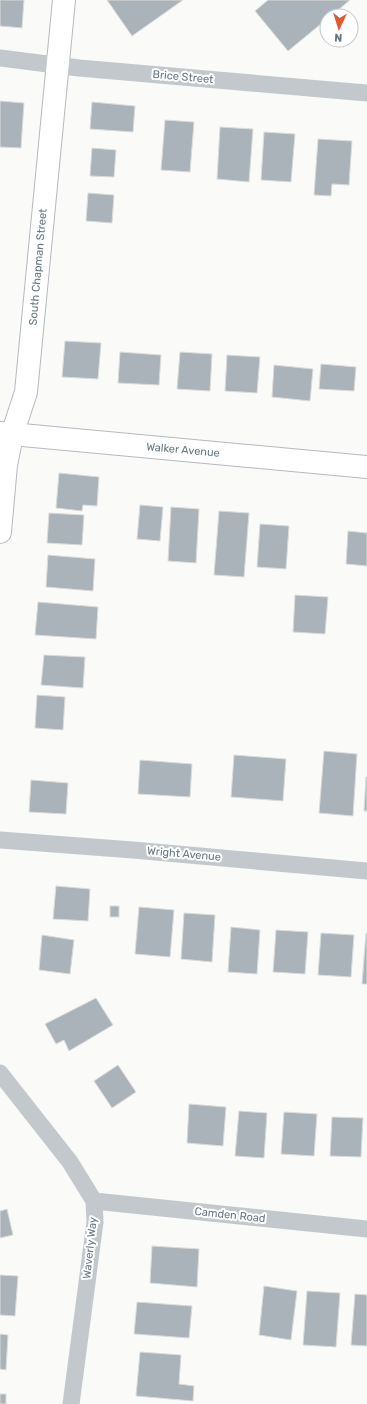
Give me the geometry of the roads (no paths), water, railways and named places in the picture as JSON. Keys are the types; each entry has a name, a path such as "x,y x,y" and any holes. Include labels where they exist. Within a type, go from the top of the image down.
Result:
{"street":[{"name":"South Chapman Street","path":"0,532 6,465 6,434 26,392 64,0"},
{"name":"Brice Street","path":"0,58 57,65 367,93"},
{"name":"Walker Avenue","path":"6,434 367,467"},
{"name":"Wright Avenue","path":"0,840 133,850 367,872"},
{"name":"Waverly Way","path":"0,1073 70,1162 94,1201 95,1222 71,1404"},
{"name":"Camden Road","path":"94,1201 367,1229"}]}
